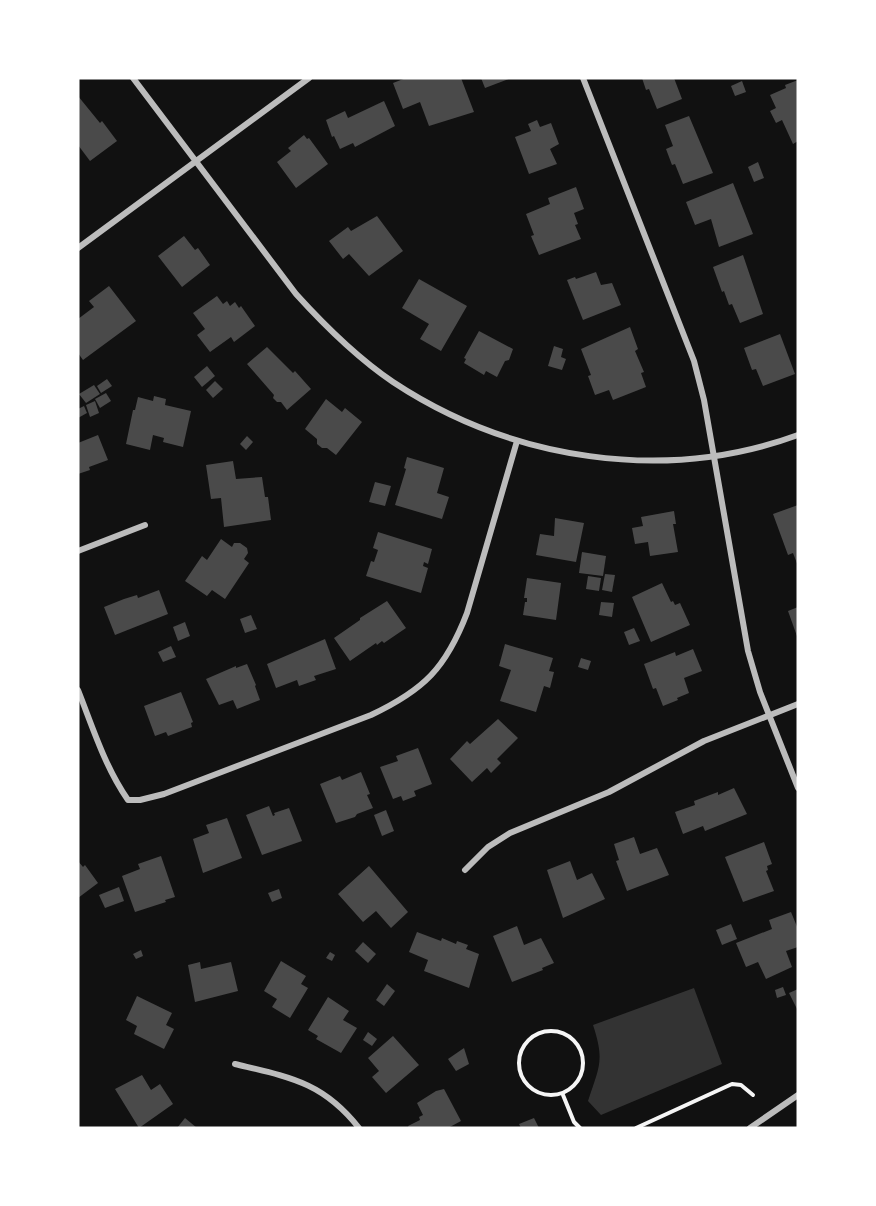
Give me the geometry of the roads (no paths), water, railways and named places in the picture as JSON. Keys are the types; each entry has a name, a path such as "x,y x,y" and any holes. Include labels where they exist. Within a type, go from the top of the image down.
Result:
{"street":[{"path":"133,78 296,294 325,326 358,355 392,381 426,402 486,430 517,441 588,457 620,460 680,459 714,455 754,448 798,435"},
{"path":"78,248 309,78"},
{"path":"584,78 694,361 704,400 748,651 769,715 798,788"},
{"path":"78,690 107,765 128,800 140,800 164,794 371,715 398,702 422,685 441,664 457,640 517,441"},
{"path":"78,551 145,525"},
{"path":"465,870 488,847 510,833 590,801 704,741 798,704"},
{"path":"236,1064 309,1084 343,1108 359,1128"},
{"path":"750,1128 798,1095"}]}
